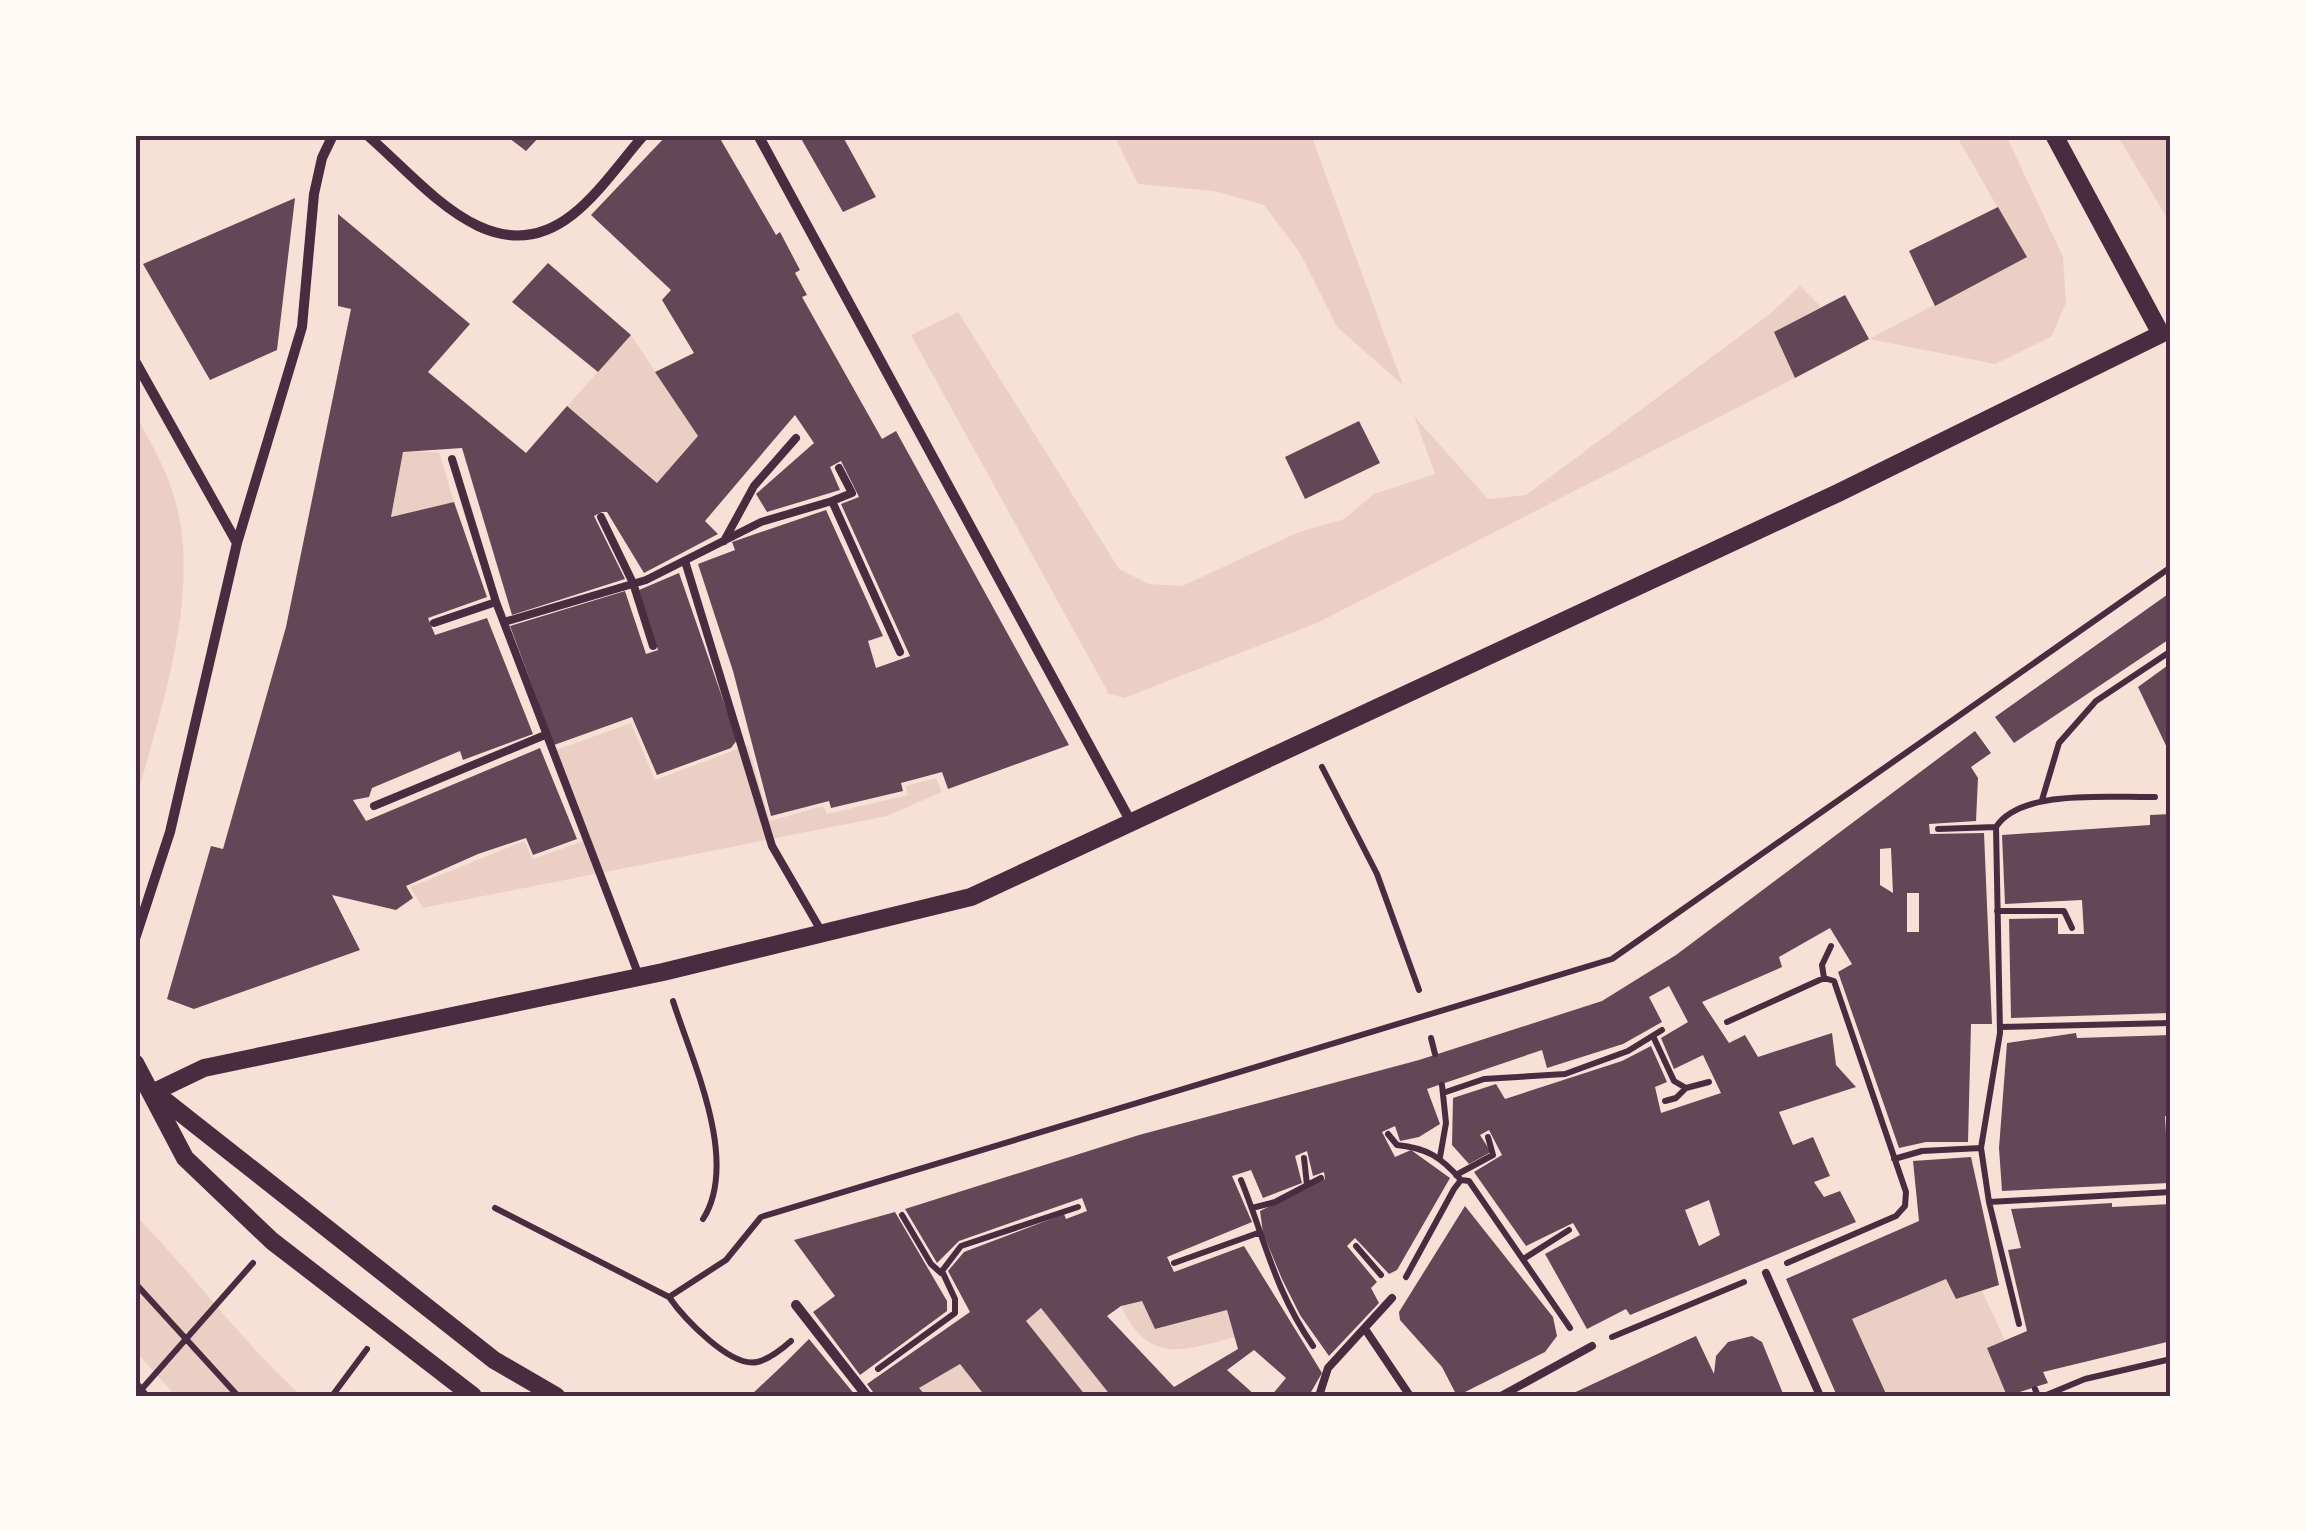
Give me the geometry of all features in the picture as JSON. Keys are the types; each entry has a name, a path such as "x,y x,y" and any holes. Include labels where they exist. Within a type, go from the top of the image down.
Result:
{"street":[{"path":"135,939 170,832 237,543 302,327 314,194 322,158 333,135"},
{"path":"366,135 474,227 496,236 522,238 544,233 574,214 644,135"},
{"path":"758,135 1132,824"},
{"path":"144,1092 204,1068 664,972 970,897 1820,501 2166,330 2054,135"},
{"path":"135,361 237,543"},
{"path":"135,1063 144,1092 185,1158 272,1241 473,1396"},
{"path":"144,1092 465,1338 556,1396"},
{"path":"796,1305 867,1396"}],"lane":[{"path":"724,541 754,486 796,438"},
{"path":"452,459 496,602 544,735 640,976"},
{"path":"504,622 633,584 761,522 852,493 840,468"},
{"path":"832,500 900,652"},
{"path":"601,518 633,584 653,646"},
{"path":"685,561 772,846 824,934"},
{"path":"434,623 496,602"},
{"path":"374,806 544,735"},
{"path":"1766,1273 1820,1396"},
{"path":"1319,1396 1328,1368 1392,1298"},
{"path":"1364,1329 1410,1396"},
{"path":"1501,1396 1592,1346"}],"path":[{"path":"669,1297 726,1260 761,1217 1612,959 2171,567"},
{"path":"2042,800 2059,743 2096,700 2171,651"},
{"path":"1312,740 1384,892 1419,990"},
{"path":"2020,1324 1989,1202 1981,1148 2000,1027 1996,827 2003,816 2042,800 2156,796"},
{"path":"1938,829 1996,827"},
{"path":"1997,911 2064,911 2072,928"},
{"path":"1388,1134 1396,1145 1419,1146 1440,1158 1458,1178 1468,1181 1579,1341 1592,1346 1766,1273 1901,1212 1906,1192 1836,986 1824,978 1822,965 1831,946"},
{"path":"664,972 714,1136 717,1183 704,1218"},
{"path":"1727,1022 1824,978"},
{"path":"2000,1027 2171,1023"},
{"path":"1440,1158 1446,1123 1443,1088 1496,1078 1565,1074 1628,1051 1662,1030"},
{"path":"1652,1036 1674,1081 1686,1088"},
{"path":"1431,1038 1435,1054"},
{"path":"1665,1101 1676,1098 1686,1088 1709,1082"},
{"path":"1392,1298 1458,1178 1493,1155 1488,1137"},
{"path":"1894,1158 1922,1151 1981,1148"},
{"path":"1304,1158 1307,1185"},
{"path":"1252,1208 1275,1202 1321,1178"},
{"path":"1242,1180 1289,1310 1328,1368"},
{"path":"1989,1202 2171,1192"},
{"path":"942,1274 945,1263 961,1246 1078,1207"},
{"path":"496,1208 669,1297 692,1324 729,1355 746,1363 777,1354 810,1323"},
{"path":"856,1384 955,1313 954,1299 942,1274 930,1264 902,1215"},
{"path":"1524,1258 1570,1230"},
{"path":"1174,1262 1258,1233"},
{"path":"135,1381 144,1393 272,1241"},
{"path":"1356,1246 1385,1281 1392,1298"},
{"path":"135,1283 238,1396"},
{"path":"332,1396 380,1326"},
{"path":"2039,1394 2171,1359"}],"shaded area":[{"path":"1114,135 1311,135 1403,385 1337,327 1300,253 1264,205 1214,191 1138,184"},
{"path":"1956,135 2006,135 2063,257 2066,303 2051,337 1995,364 1869,339 2026,257"},
{"path":"2117,135 2171,135 2171,216 2167,218"},
{"path":"1800,286 1821,307 1775,332 1795,378 1317,623 1124,698 1109,694 911,335 958,312 1119,569 1149,584 1182,586 1299,532 1344,519 1374,494 1435,474 1414,416 1488,499 1526,495 1771,313"},
{"path":"631,335 698,436 657,483 567,406"},
{"path":"135,414 174,496 182,533 184,572 175,651 135,804"},
{"path":"403,452 439,452 454,502 391,517"},
{"path":"631,723 655,780 748,745 770,821 823,806 827,814 908,795 906,786 936,778 942,792 887,816 423,908 410,887 524,841 533,859 589,839 556,750"},
{"path":"135,1215 258,1353 302,1396 176,1396 135,1351"},
{"path":"1946,1279 1956,1299 1982,1291 2005,1340 1987,1348 2007,1396 1887,1396 1852,1319"},
{"path":"1142,1301 1156,1329 1227,1310 1235,1337 1183,1349 1155,1345 1143,1338 1121,1306"},
{"path":"1041,1308 1111,1396 1086,1396 1026,1321"},
{"path":"960,1364 985,1396 926,1396 919,1388"}],"building":[{"path":"505,135 541,135 526,151"},
{"path":"667,135 718,135 776,235 780,232 800,270 795,273 807,295 802,297 882,439 896,431 1069,745 948,789 942,772 901,783 903,791 831,808 829,801 771,816 733,671 698,564 735,550 732,542 826,510 883,636 868,641 876,668 910,656 841,504 859,497 841,461 830,467 840,490 767,512 756,494 814,443 795,415 705,521 718,534 644,573 607,512 602,512 594,516 625,579 512,615 462,448 403,452 391,517 454,502 487,597 428,618 435,635 487,618 533,734 463,760 460,751 372,788 369,797 353,800 366,821 540,748 577,839 533,855 526,838 478,854 406,886 413,898 396,910 332,895 360,950 194,1009 167,999 211,846 223,849 286,627 351,309 338,306 338,214 470,324 428,372 526,453 567,406 657,483 698,436 655,372 694,353 662,300 671,290 591,215"},
{"path":"799,135 842,135 876,197 843,212"},
{"path":"295,198 277,350 210,380 143,264"},
{"path":"1998,207 2027,257 1935,306 1909,251"},
{"path":"548,263 631,335 598,372 512,302"},
{"path":"1845,295 1869,339 1795,378 1774,332"},
{"path":"1359,421 1380,463 1305,499 1285,457"},
{"path":"679,573 737,740 731,748 657,775 632,717 554,745 510,626 625,591 646,654 658,650 639,590"},
{"path":"2171,592 2171,638 2014,743 1995,717"},
{"path":"2171,663 2171,756 2138,687"},
{"path":"1975,731 1991,753 1971,767 1978,778 1976,821 1929,824 1930,834 1984,833 1992,1024 1971,1024 1968,1142 1926,1142 1899,1148 1838,972 1852,964 1830,928 1779,957 1782,967 1702,1002 1729,1043 1745,1035 1758,1057 1832,1033 1836,1065 1856,1087 1779,1112 1793,1145 1813,1137 1830,1176 1814,1182 1824,1197 1840,1191 1856,1222 1630,1315 1626,1309 1587,1329 1545,1254 1580,1235 1573,1223 1526,1246 1474,1172 1502,1155 1489,1130 1480,1135 1491,1152 1469,1164 1452,1145 1453,1098 1496,1084 1505,1099 1622,1061 1651,1046 1667,1082 1655,1087 1661,1113 1721,1093 1703,1055 1674,1069 1661,1038 1688,1022 1669,986 1649,997 1662,1022 1623,1044 1547,1068 1542,1050 1427,1089 1440,1124 1419,1137 1400,1141 1395,1126 1382,1132 1395,1157 1411,1150 1450,1178 1397,1270 1389,1274 1355,1238 1347,1246 1377,1282 1371,1288 1379,1303 1329,1356 1300,1315 1282,1279 1263,1233 1260,1211 1325,1179 1324,1172 1313,1176 1307,1151 1295,1156 1302,1183 1263,1198 1251,1170 1232,1176 1252,1222 1167,1257 1174,1272 1244,1246 1322,1373 1311,1392 1317,1396 1271,1396 1286,1378 1254,1350 1227,1370 1256,1396 1111,1396 1041,1308 1026,1321 1086,1396 985,1396 960,1364 919,1388 926,1396 876,1396 867,1384 970,1312 948,1271 964,1252 1064,1214 1066,1219 1087,1211 1082,1198 959,1241 937,1263 905,1209 1139,1135 1419,1060 1602,1001 1676,955","holes":["1891,848 1893,893 1880,885 1880,849","1907,893 1919,893 1919,932 1907,932","1709,1200 1720,1235 1699,1246 1685,1210","1142,1301 1155,1329 1227,1310 1238,1349 1174,1387 1107,1316 1121,1306"]},
{"path":"2171,814 2171,1013 2011,1018 2009,919 2058,918 2058,934 2084,934 2082,900 2005,904 2002,835 2150,825 2150,815"},
{"path":"2076,1033 2077,1038 2171,1035 2171,1116 2165,1116 2169,1183 2002,1191 1999,1148 2007,1043"},
{"path":"1971,1157 1999,1285 1956,1299 1946,1279 1852,1319 1887,1396 1837,1396 1786,1279 1919,1221 1913,1161"},
{"path":"2112,1203 2112,1207 2171,1204 2171,1341 2043,1372 2048,1383 2007,1396 1987,1348 2027,1331 2008,1250 2021,1248 2011,1209"},
{"path":"1465,1206 1553,1317 1557,1336 1545,1352 1457,1396 1442,1367 1400,1320 1399,1312"},
{"path":"895,1212 947,1301 947,1311 860,1375 813,1312 835,1296 794,1240"},
{"path":"1696,1336 1714,1374 1716,1356 1728,1342 1752,1336 1762,1342 1784,1396 1567,1396"},
{"path":"809,1339 856,1396 750,1396 785,1363"}]}
